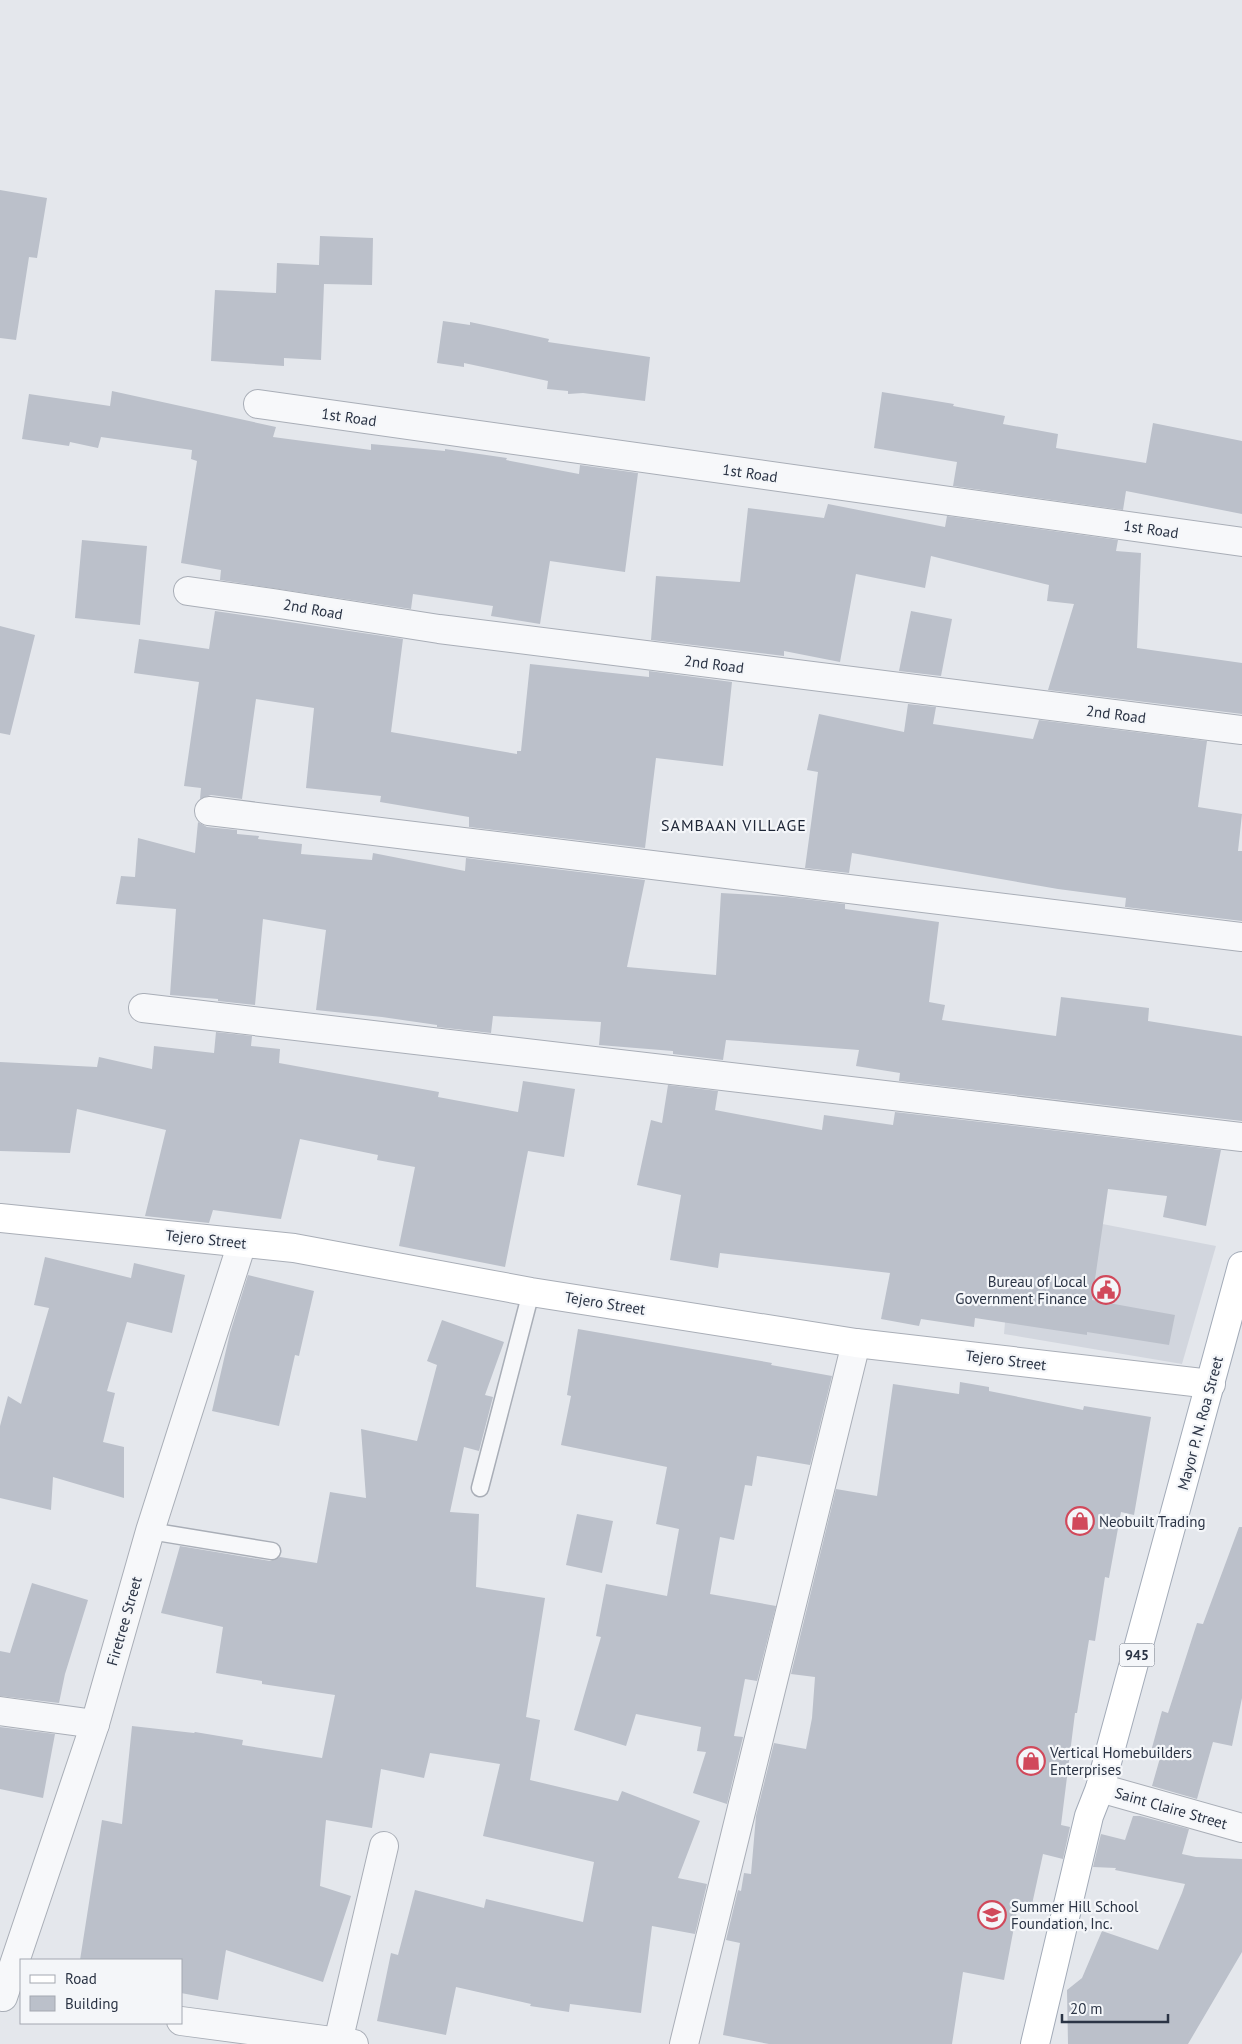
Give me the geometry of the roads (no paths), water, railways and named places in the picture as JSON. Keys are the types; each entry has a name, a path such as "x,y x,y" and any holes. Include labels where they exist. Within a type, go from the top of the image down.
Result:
{"main road":[{"name":"Tejero Street","path":"0,1218 294,1248 531,1292 856,1343 1211,1384"},
{"name":"Mayor P. N. Roa Street","path":"1035,2044 1090,1816 1100,1788 1242,1266"}],"street":[{"name":"1st Road","path":"258,404 1242,542"},
{"name":"2nd Road","path":"188,591 273,602 439,629 1242,730"},
{"path":"209,810 1242,937"},
{"path":"143,1008 1242,1137"},
{"name":"Firetree Street","path":"20,1959 95,1724 150,1531 242,1243"},
{"path":"684,2044 856,1343"},
{"path":"0,1711 95,1724"},
{"name":"Saint Claire Street","path":"1100,1788 1242,1828"},
{"path":"182,2021 346,2043 384,1846"},
{"name":"Firetree Street","path":"8,1998 20,1960"}],"lane":[{"path":"480,1488 531,1292"},
{"path":"150,1531 272,1551"}],"place":[{"name":"Bureau of Local Government Finance","path":"1106,1290"},
{"name":"Neobuilt Trading","path":"1080,1521"},
{"name":"Vertical Homebuilders Enterprises","path":"1031,1761"},
{"name":"Summer Hill School Foundation, Inc.","path":"992,1915"}],"district":[{"name":"SAMBAAN VILLAGE","path":"734,825"}]}
